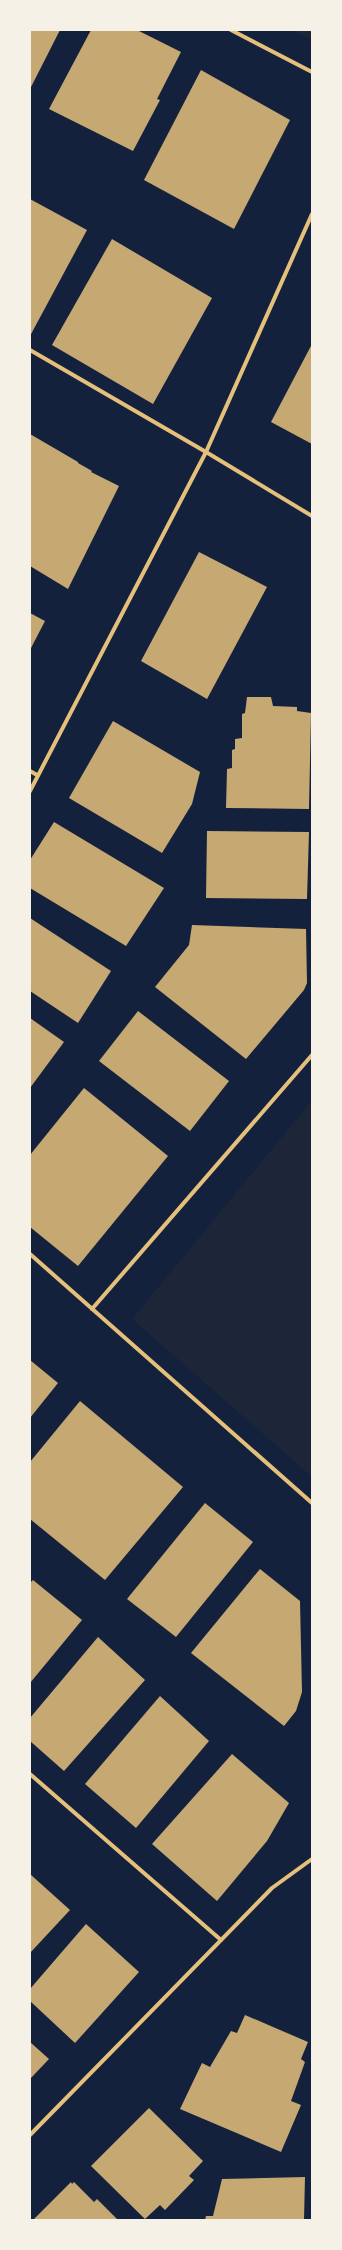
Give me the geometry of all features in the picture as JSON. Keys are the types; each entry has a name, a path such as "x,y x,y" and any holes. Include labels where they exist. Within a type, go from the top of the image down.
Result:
{"street":[{"path":"231,30 312,72"},
{"path":"30,791 206,452 312,214"},
{"path":"30,350 206,452 312,516"},
{"path":"30,771 37,775"},
{"path":"92,1309 312,1055"},
{"path":"30,1254 312,1503"},
{"path":"30,1774 221,1940"},
{"path":"30,2135 272,1888 312,1859"}],"shaded area":[{"path":"291,30 312,30 312,37 308,38"},
{"path":"309,1104 312,1105 312,1477 132,1319"}],"building":[{"path":"30,30 60,30 30,89"},
{"path":"91,30 137,30 181,52 157,99 160,100 133,151 49,109"},
{"path":"201,70 290,120 234,229 144,180"},
{"path":"30,199 87,230 30,336"},
{"path":"112,239 212,298 153,404 52,345"},
{"path":"312,344 312,444 271,422"},
{"path":"30,434 78,462 92,471 91,472 119,486 68,589 30,566"},
{"path":"199,552 267,587 207,699 141,661"},
{"path":"30,613 45,621 30,650"},
{"path":"247,697 271,697 273,706 297,707 297,711 311,713 309,809 226,808 227,769 232,768 232,750 235,749 235,739 242,738 242,714 245,713"},
{"path":"113,721 200,772 192,804 162,853 69,798"},
{"path":"54,822 164,888 126,946 30,888 30,860"},
{"path":"207,831 309,832 307,899 206,898"},
{"path":"30,918 111,971 78,1023 30,991"},
{"path":"192,925 306,929 307,983 304,990 246,1059 155,987 189,945"},
{"path":"138,1011 229,1081 190,1131 99,1061"},
{"path":"30,1018 64,1042 30,1088"},
{"path":"84,1088 168,1156 78,1266 30,1227 30,1155"},
{"path":"30,1360 58,1383 30,1418"},
{"path":"80,1401 183,1487 105,1580 30,1519 30,1462"},
{"path":"205,1503 253,1542 176,1637 127,1599"},
{"path":"260,1569 300,1601 302,1692 296,1711 284,1726 191,1653"},
{"path":"33,1580 82,1620 30,1683 30,1583"},
{"path":"98,1637 145,1680 64,1771 30,1741 30,1718"},
{"path":"160,1696 209,1741 136,1828 85,1784"},
{"path":"232,1754 289,1803 267,1841 217,1901 152,1844"},
{"path":"30,1874 70,1910 30,1953"},
{"path":"86,1924 139,1972 75,2043 30,2001 30,1989"},
{"path":"245,2015 308,2042 301,2059 305,2062 291,2101 301,2105 281,2152 180,2109 202,2063 210,2067 231,2031 237,2033"},
{"path":"30,2042 49,2059 30,2079"},
{"path":"149,2108 203,2161 189,2176 194,2180 165,2210 160,2205 145,2219 91,2166"},
{"path":"305,2177 304,2220 205,2220 206,2216 213,2216 222,2179"},
{"path":"71,2182 72,2184 74,2182 94,2202 97,2199 118,2220 33,2220"}]}
